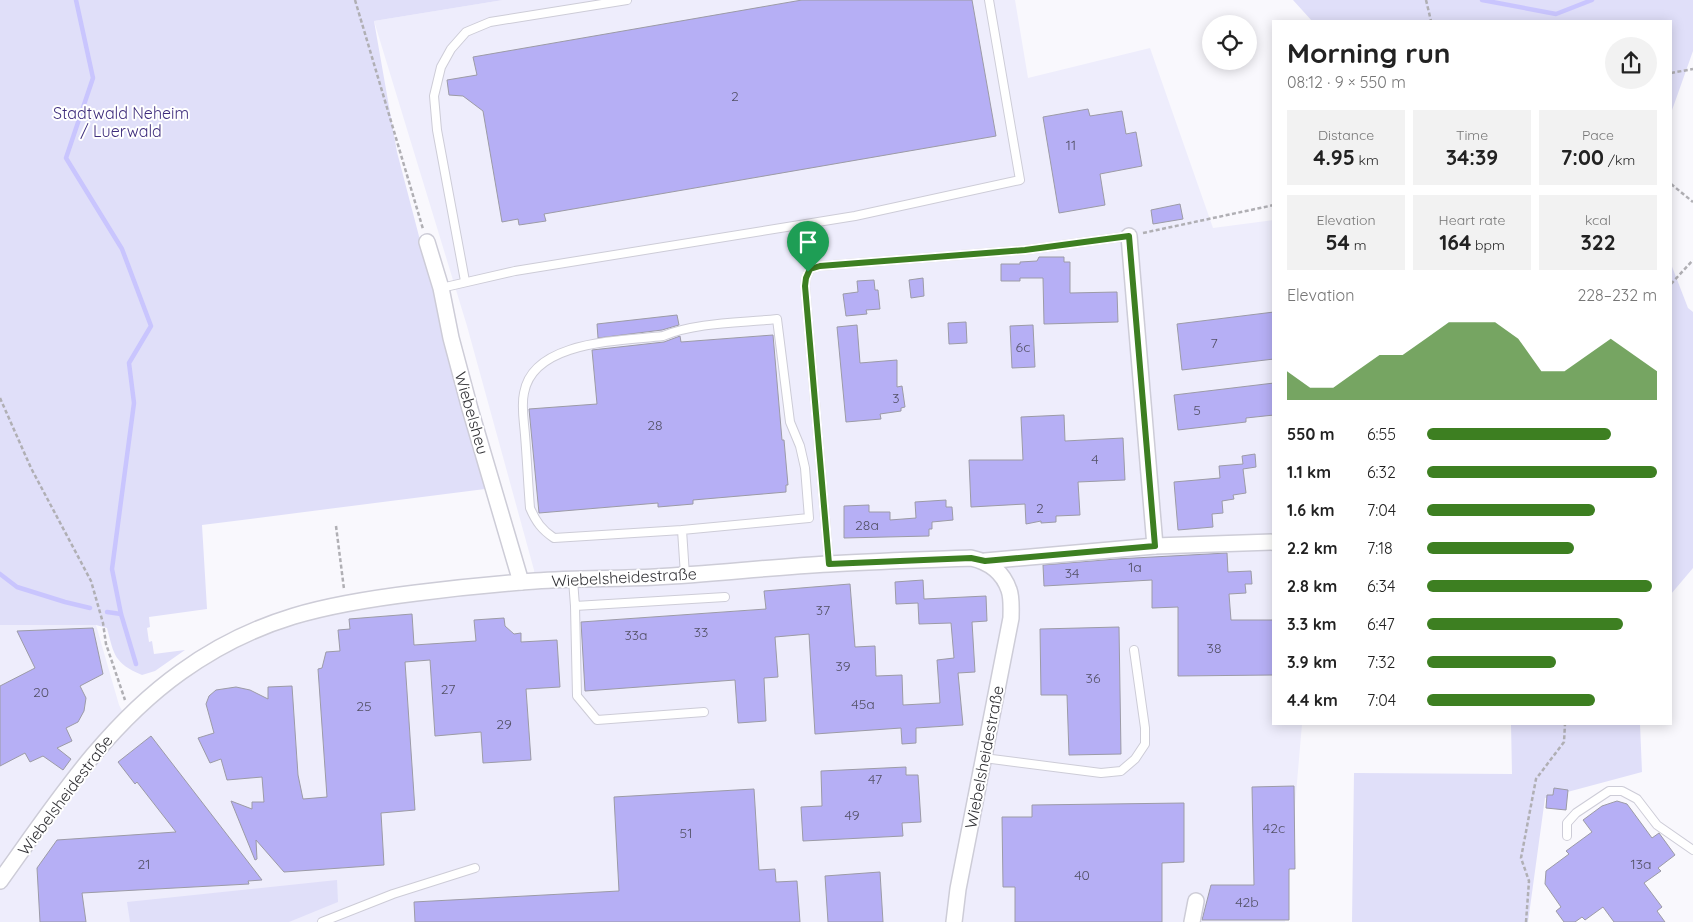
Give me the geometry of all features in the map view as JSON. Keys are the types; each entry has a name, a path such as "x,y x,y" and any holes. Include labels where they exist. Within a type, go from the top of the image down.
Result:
{"street":[{"path":"1129,236 1155,546"},
{"name":"Wiebelsheu","path":"427,242 440,288 450,338 521,582"},
{"path":"985,561 1155,546 1272,542"},
{"name":"Wiebelsheidestraße","path":"0,881 84,764 132,713 181,672 232,640 258,628 298,614 345,602 452,588 521,582 684,575 829,564 971,558 985,561 998,572 1009,591 1011,618 958,889 954,922"},
{"path":"1192,922 1196,901"}],"lane":[{"path":"466,281 437,130 434,96 444,61 451,49 466,32 490,22 627,0"},
{"path":"440,288 515,271 855,216 1020,180 989,0"},
{"path":"829,564 805,286 810,269 820,266 1025,250 1129,236"},
{"path":"777,319 790,422 800,446 805,468 809,518 682,530 554,538 543,531 534,519 530,508 523,410 524,392 530,377 542,364 556,354 574,348 663,336 692,328 777,319"},
{"path":"682,530 684,575"},
{"path":"573,580 577,696 597,720 704,712"},
{"path":"575,606 725,597"},
{"path":"984,758 1101,773 1121,771 1135,759 1145,744 1145,728 1134,650"},
{"path":"1567,836 1567,823 1576,813 1609,792 1622,791 1637,799 1657,825 1693,850"},
{"path":"322,922 393,894 475,868"}],"path":[{"path":"355,0 427,242"},
{"path":"1426,0 1432,20"},
{"path":"1672,73 1693,69"},
{"path":"1672,185 1693,202"},
{"path":"1129,236 1272,205"},
{"path":"1672,283 1693,260"},
{"path":"0,398 31,468 91,581 103,623 106,644 124,698 132,713"},
{"path":"336,526 345,602"},
{"path":"1526,922 1529,881 1521,858 1536,779 1564,742 1565,725"}],"shaded area":[{"path":"503,0 1015,0 1028,78 1150,48 1213,228 1272,220 1272,725 1302,725 1285,922 0,922 0,625 96,625 119,705 131,727 159,696 212,659 248,641 298,621 343,609 456,596 534,590 534,570 467,326 374,21"}],"green space":[{"name":"Stadtwald Neheim / Luerwald","path":"0,0 503,0 374,21 397,152 485,489 202,525 207,609 149,617 150,627 147,628 149,642 152,641 154,654 185,650 155,671 142,675 120,662 111,645 107,628 96,625 0,625"},
{"path":"1293,0 1693,0 1693,51 1672,110 1672,20 1311,20"},
{"path":"1672,267 1688,308 1693,312 1693,568 1672,593"},
{"path":"1511,725 1640,725 1642,772 1545,798 1528,922 1352,922 1354,773 1512,774"},
{"path":"337,880 338,902 289,922 130,922 127,902"}],"building":[{"path":"802,0 972,0 996,136 544,214 546,221 519,225 518,219 502,222 483,111 463,96 449,95 447,80 477,75 473,57"},
{"path":"1088,109 1090,116 1122,111 1126,134 1136,132 1142,166 1100,174 1105,205 1059,213 1043,117"},
{"path":"1180,204 1183,219 1153,224 1151,210"},
{"path":"1039,257 1064,257 1064,262 1070,262 1070,293 1117,292 1118,322 1044,324 1043,278 1020,278 1020,281 1001,281 1001,264 1020,264 1020,262 1037,261"},
{"path":"923,278 924,296 911,298 909,280"},
{"path":"874,280 875,290 878,290 880,309 866,310 867,314 846,316 843,294 858,292 857,281"},
{"path":"1272,312 1272,359 1182,370 1177,324"},
{"path":"677,315 679,325 662,330 598,338 597,324"},
{"path":"966,322 967,343 949,344 948,323"},
{"path":"857,325 860,363 897,360 897,387 902,386 905,407 901,408 901,411 880,414 881,419 846,422 837,327"},
{"path":"1033,325 1035,367 1012,368 1010,326"},
{"path":"773,335 788,485 786,485 786,492 693,500 693,504 658,507 658,503 539,513 529,409 597,404 592,350 664,342 680,336 681,342"},
{"path":"1272,383 1272,415 1246,418 1246,422 1178,430 1174,395"},
{"path":"1064,415 1065,441 1123,438 1125,480 1078,482 1080,515 1056,516 1056,522 1041,523 1041,521 1026,524 1025,504 971,507 969,460 1023,460 1021,417"},
{"path":"1255,454 1256,467 1243,469 1246,493 1233,495 1234,499 1222,501 1223,513 1212,514 1213,527 1178,530 1174,482 1220,478 1219,466 1243,464 1242,456"},
{"path":"946,500 946,507 952,507 953,520 932,522 929,536 844,538 844,506 869,505 869,512 890,512 890,520 916,518 915,502"},
{"path":"1227,553 1228,572 1251,571 1252,584 1245,584 1246,593 1229,594 1231,620 1272,620 1272,675 1178,676 1178,607 1152,608 1152,580 1044,586 1043,565"},
{"path":"923,580 924,599 986,596 987,621 972,622 975,672 958,673 963,725 916,728 916,743 902,744 901,728 815,734 809,634 775,637 778,677 764,678 766,721 738,723 735,680 585,691 581,622 766,609 764,591 850,584 855,647 875,646 876,676 902,675 903,705 940,703 937,660 954,658 951,623 919,624 918,603 896,604 895,582"},
{"path":"412,614 414,645 476,641 474,620 504,618 505,626 514,634 521,633 521,642 557,640 560,687 526,689 531,760 483,763 481,732 435,736 430,660 405,662 415,810 381,813 384,865 284,872 256,840 257,859 255,860 231,801 252,809 252,802 264,802 262,777 227,780 221,759 210,763 198,738 214,733 206,704 209,696 216,690 236,687 250,690 268,699 268,687 292,686 298,775 303,799 327,797 318,669 322,668 326,652 340,651 338,630 350,629 349,619"},
{"path":"1119,627 1121,754 1069,755 1067,695 1041,695 1040,629"},
{"path":"93,628 103,674 80,686 86,698 84,711 78,722 66,728 72,741 57,748 71,759 63,770 43,756 30,762 25,753 0,766 0,686 35,668 17,631"},
{"path":"151,736 262,880 248,881 249,884 82,893 86,922 40,922 37,868 57,840 176,832 137,782 135,784 118,762"},
{"path":"906,767 906,775 918,775 921,822 902,823 903,836 803,841 801,807 822,806 821,771"},
{"path":"1294,786 1295,869 1289,869 1289,920 1202,920 1211,885 1254,885 1252,787"},
{"path":"1554,788 1568,790 1566,810 1546,808 1547,795 1553,795"},
{"path":"754,789 759,870 775,869 776,882 797,881 800,922 415,922 414,902 619,891 614,797"},
{"path":"1617,801 1627,804 1652,838 1659,833 1675,855 1658,868 1661,871 1644,883 1662,907 1657,911 1665,922 1614,922 1603,907 1585,920 1582,917 1575,922 1564,922 1556,911 1561,907 1545,884 1546,871 1569,854 1566,851 1592,832 1583,820 1602,806"},
{"path":"1184,803 1184,862 1162,863 1162,922 1015,922 1015,887 1003,887 1002,817 1032,817 1032,805"},
{"path":"880,872 883,922 828,922 825,876"}],"waterway":[{"path":"76,0 93,78 66,158 122,249 151,326 129,363 134,403 112,569 121,614 136,664"},
{"path":"1482,0 1556,14 1592,0"},
{"path":"0,574 17,587 90,608"},
{"path":"107,612 121,614"}],"route":[{"path":"1129,236 1155,546 985,561 971,558 829,564 805,286 808,272 810,269 820,266 1025,250 1129,236"}]}
